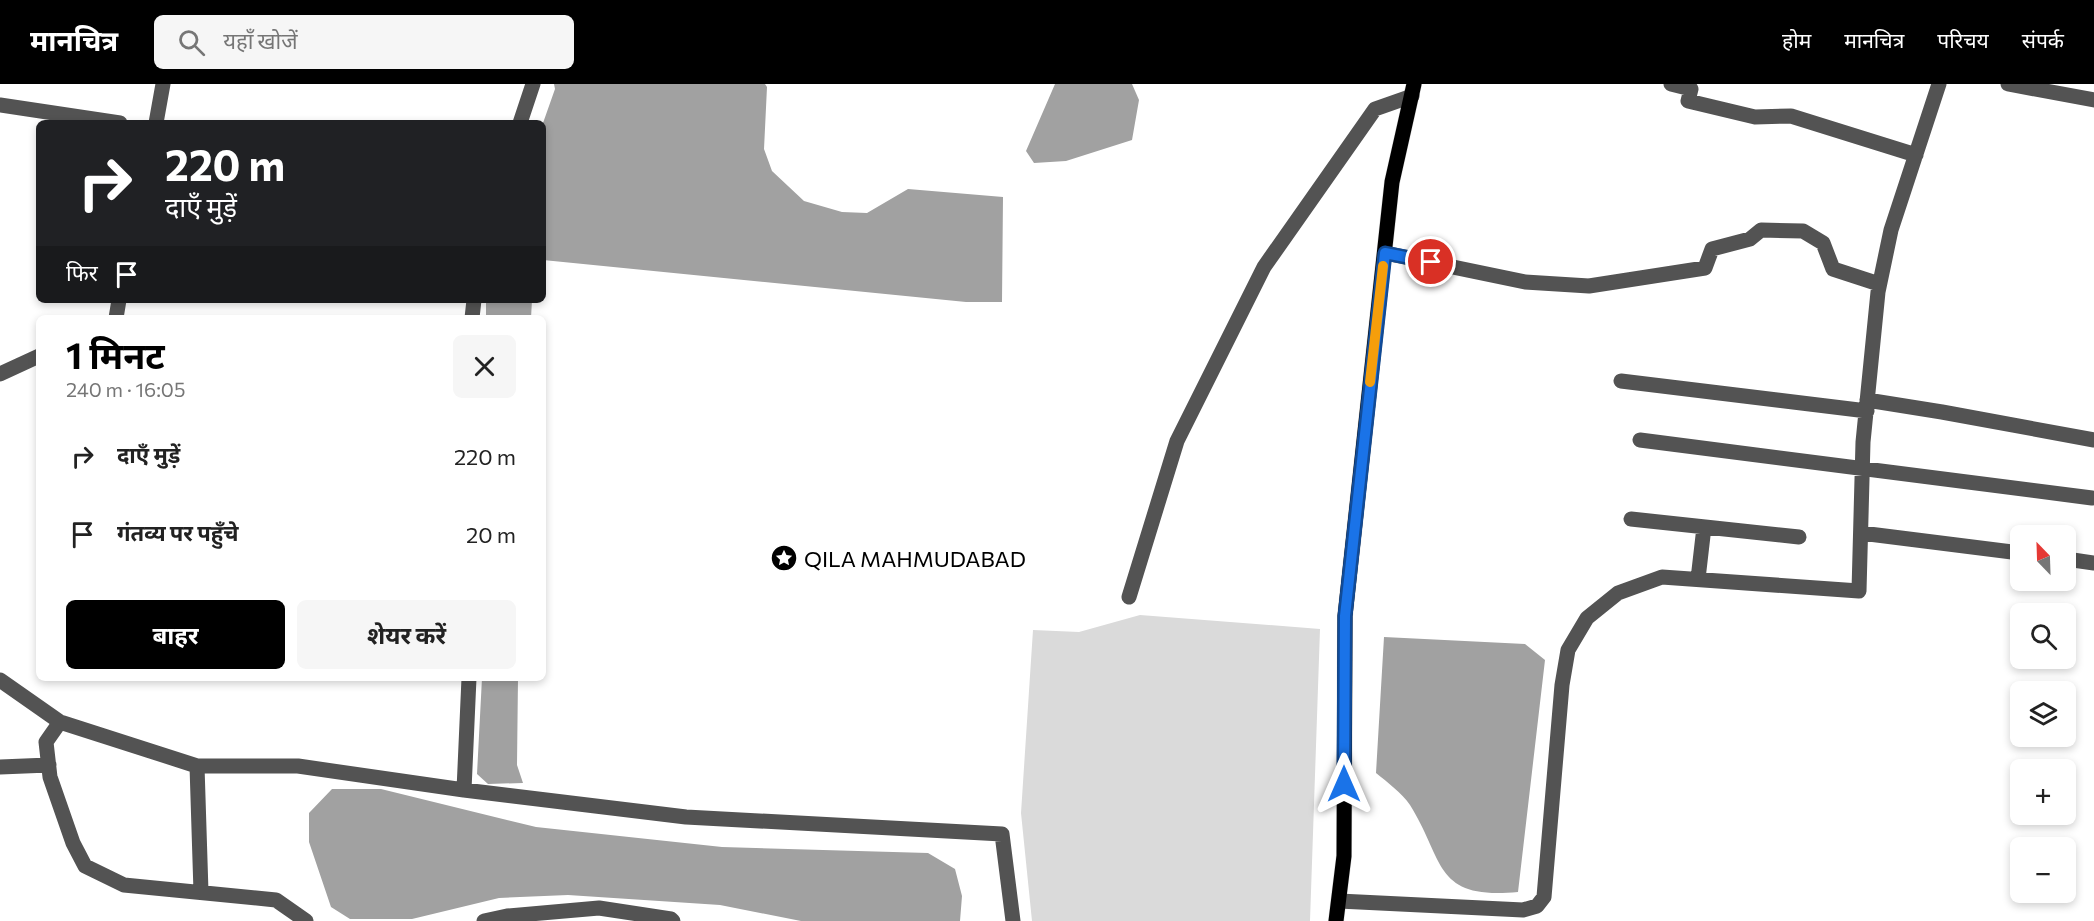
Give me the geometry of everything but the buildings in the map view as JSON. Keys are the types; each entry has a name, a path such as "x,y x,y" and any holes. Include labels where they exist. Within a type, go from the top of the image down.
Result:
{"main road":[{"path":"1336,921 1344,856 1345,616 1392,182 1413,90"}],"street":[{"path":"157,120 163,84"},
{"path":"521,120 533,84"},
{"path":"1671,84 1691,89 1688,101 1755,117 1791,116 1916,155"},
{"path":"1338,901 1523,910 1537,906 1544,897 1562,685 1568,650 1587,618 1618,593 1662,577 1859,591 1862,469 1879,285 1891,230 1939,84"},
{"path":"2008,84 2094,100"},
{"path":"1129,597 1177,441 1264,267 1375,110 1413,90"},
{"path":"0,105 100,120"},
{"path":"1385,253 1525,282 1589,286 1705,268 1713,249 1750,238 1761,230 1803,231 1823,243 1833,268 1879,285"},
{"path":"0,374 36,357"},
{"path":"1621,381 1942,412 2094,441"},
{"path":"1640,440 2092,498"},
{"path":"1631,519 1799,537"},
{"path":"1698,579 1704,527"},
{"path":"1861,532 2010,552"},
{"path":"2076,560 2094,563"},
{"path":"0,680 60,722 197,766 298,766 464,790 686,816 1002,834 1013,921"},
{"path":"464,790 470,681"},
{"path":"60,722 46,742 50,777 73,843 85,866 124,885 276,900 306,921"},
{"path":"0,767 49,765"},
{"path":"197,766 201,892"},
{"path":"484,921 507,916 599,908 673,921"}],"shaded area":[{"path":"554,84 765,84 767,87 764,149 772,171 804,201 842,212 867,213 908,189 1003,197 1002,302 966,302 546,260 546,120 544,120 555,89"},
{"path":"1055,84 1132,84 1139,100 1132,140 1066,161 1034,163 1026,151"},
{"path":"486,303 532,303 531,315 486,315"},
{"path":"1140,615 1320,629 1310,921 1032,921 1021,813 1033,630 1079,632"},
{"path":"1384,637 1525,644 1545,660 1518,892 1490,893 1470,890 1456,883 1437,859 1410,805 1399,792 1376,773"},
{"path":"482,681 518,681 517,765 523,783 488,784 477,774"},
{"path":"332,789 381,789 536,827 722,847 928,853 955,869 962,896 960,921 801,921 720,905 568,895 499,898 412,919 350,919 331,907 309,842 309,813"}],"slow traffic":[{"path":"1370,382 1383,266"}],"place":[{"name":"QILA MAHMUDABAD","path":"784,558"}],"route":[{"path":"1344,784 1345,616 1385,253 1431,262"}]}
